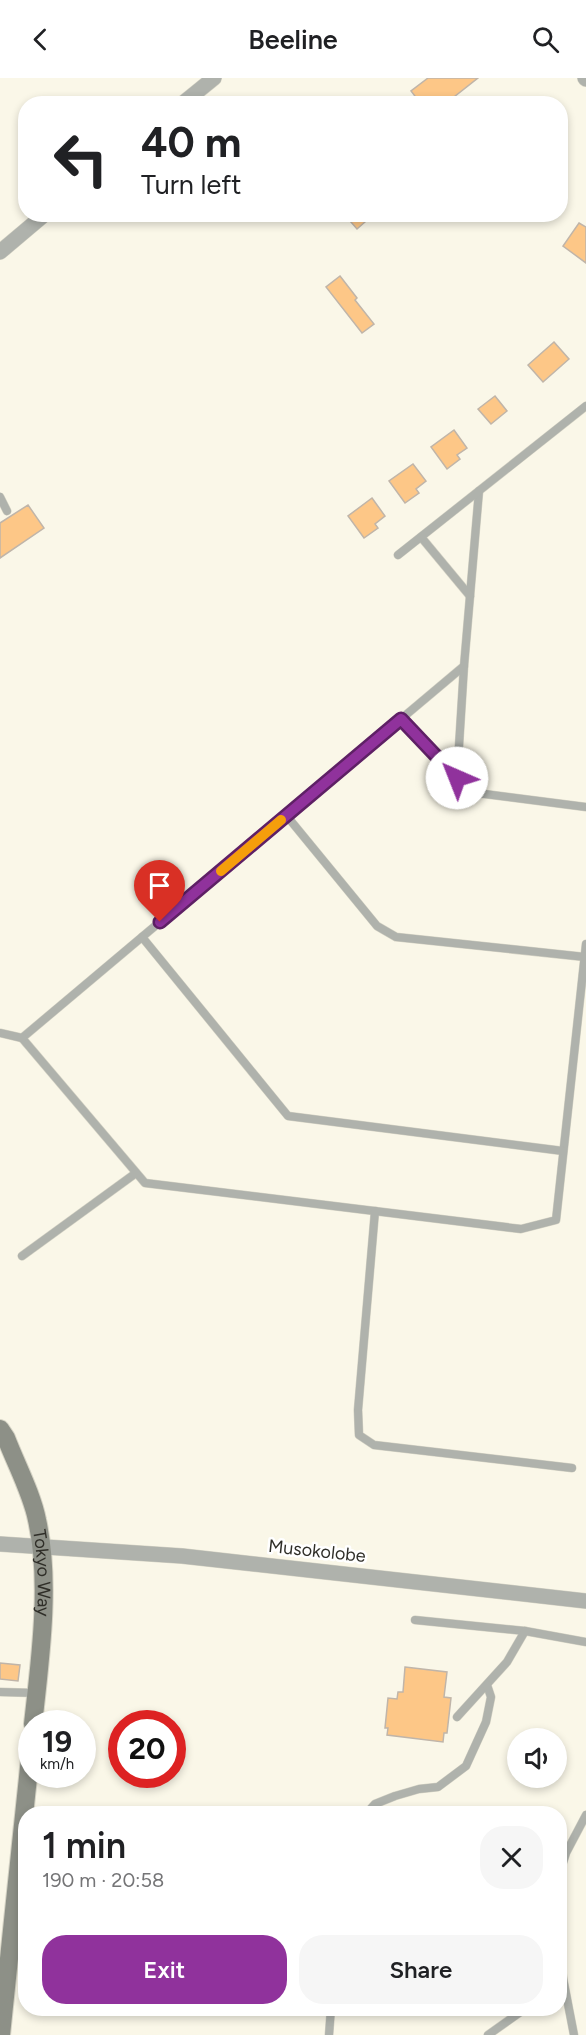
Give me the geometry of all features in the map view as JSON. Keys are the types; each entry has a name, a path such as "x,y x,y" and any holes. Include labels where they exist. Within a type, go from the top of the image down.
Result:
{"street":[{"path":"192,96 214,78"},
{"path":"0,252 36,222"},
{"name":"Tokyo Way","path":"0,1429 6,1438 37,1517 42,1547 42,1634 34,1710"},
{"name":"Musokolobe","path":"0,1544 183,1556 586,1601"},
{"path":"24,1806 26,1788"},
{"path":"1,2035 3,1985 18,1858"}],"lane":[{"path":"398,555 586,406"},
{"path":"457,778 479,491"},
{"path":"0,497 7,511"},
{"path":"421,537 470,596"},
{"path":"22,1038 464,666"},
{"path":"401,719 469,792 586,807"},
{"path":"286,815 377,926 396,937 585,957"},
{"path":"142,937 288,1116 564,1151"},
{"path":"0,1033 22,1038 145,1183 521,1228 556,1220 586,944"},
{"path":"22,1256 136,1173"},
{"path":"375,1211 358,1410 359,1435 374,1445 572,1468"},
{"path":"415,1620 525,1631 586,1642"},
{"path":"457,1717 507,1662 525,1631"},
{"path":"373,1806 394,1796 419,1789 438,1787 466,1766 486,1722 491,1697 487,1685"},
{"path":"0,1692 36,1693"},
{"path":"567,1851 586,1815"},
{"path":"567,2005 574,2035"},
{"path":"329,2035 330,2016"},
{"path":"488,2035 515,2016"}],"building":[{"path":"428,78 478,78 455,96 415,96 411,91"},
{"path":"351,222 365,222 357,229"},
{"path":"579,223 586,227 586,263 563,246"},
{"path":"340,276 374,324 362,333 326,287"},
{"path":"554,342 569,359 543,382 528,365"},
{"path":"495,396 507,411 491,424 478,409"},
{"path":"454,430 467,448 457,455 460,459 447,469 431,447"},
{"path":"413,464 426,481 416,489 419,493 405,503 389,481"},
{"path":"372,498 385,516 375,524 378,528 364,538 348,516"},
{"path":"28,505 44,528 0,558 0,523"},
{"path":"0,1663 20,1665 18,1681 0,1679"},
{"path":"405,1667 447,1672 444,1697 451,1698 447,1733 444,1733 443,1742 387,1735 388,1728 385,1728 388,1698 397,1699 398,1692 403,1692"}],"slow traffic":[{"path":"221,871 281,820"}],"route":[{"path":"160,922 401,719 457,778"}]}
